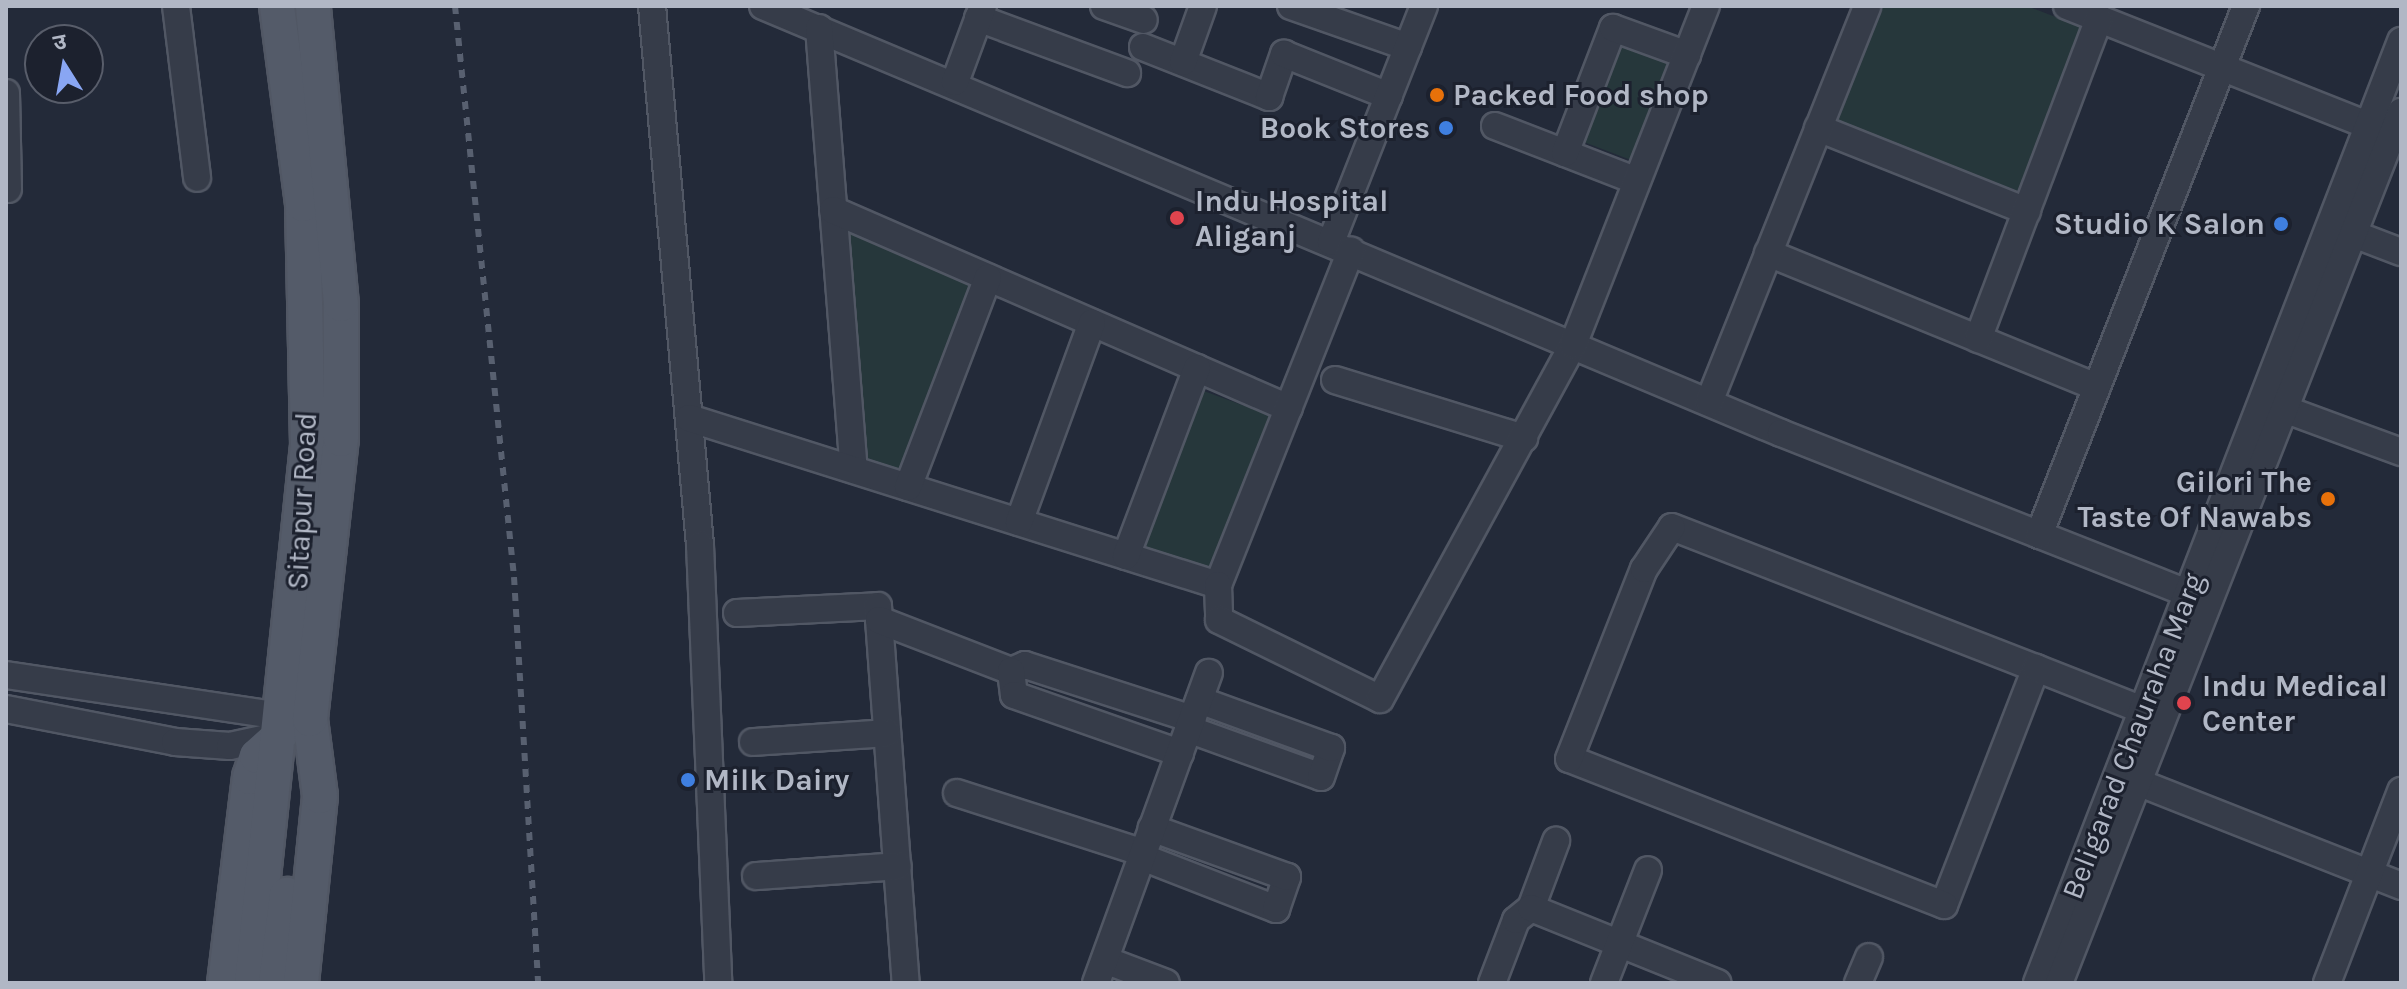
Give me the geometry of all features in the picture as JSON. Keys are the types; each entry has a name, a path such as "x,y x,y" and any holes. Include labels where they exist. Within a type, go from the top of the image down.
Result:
{"main road":[{"name":"Sitapur Road","path":"277,6 308,308 308,445 296,727 320,796 301,983"},
{"name":"Sitapur Road","path":"296,727 341,439 341,304 313,6"},
{"path":"225,983 250,777 257,756 296,727"},
{"path":"252,983 296,727"},
{"path":"276,983 296,727"}],"street":[{"path":"176,6 197,178"},
{"path":"652,6 689,418 718,983"},
{"path":"763,6 955,82 1709,402 2198,596 2128,778 2059,983"},
{"path":"1104,6 1144,20"},
{"path":"1183,62 1203,6"},
{"path":"1291,6 1408,47"},
{"path":"1424,6 1389,96 1289,408 1218,585 1219,620 1380,699 1573,345 1706,6"},
{"path":"1709,402 1867,6"},
{"path":"2067,6 2366,125 2397,124 2341,230 2401,252"},
{"path":"2039,535 2246,6"},
{"path":"955,82 981,12 1127,73"},
{"path":"1978,339 2099,19"},
{"path":"819,28 854,470"},
{"path":"1565,153 1613,28 1687,55"},
{"name":"Beligarad Chauraha Marg","path":"2037,983 2128,778 2145,711 2198,596 2341,230 2366,125 2401,41"},
{"path":"1143,47 1269,97 1284,54 1389,96"},
{"path":"6,93 8,189"},
{"path":"1495,126 1637,181"},
{"path":"1818,128 2027,211"},
{"path":"833,210 1289,408"},
{"path":"1768,253 2097,387"},
{"path":"908,487 988,278"},
{"path":"1019,522 1092,323"},
{"path":"1126,556 1197,368"},
{"path":"1335,380 1524,438"},
{"path":"2271,404 2401,452"},
{"path":"689,418 1218,585"},
{"path":"2036,668 1944,905 1569,759 1644,569 1672,527 2036,668 2145,711"},
{"path":"737,613 878,606 906,983"},
{"path":"879,620 1011,671 1025,665 1190,725"},
{"path":"1011,671 1014,695 1190,725"},
{"path":"1166,983 1100,972 1209,673"},
{"path":"6,675 296,727"},
{"path":"6,709 175,742 230,746 296,727"},
{"path":"753,742 887,733"},
{"path":"2128,778 2401,886"},
{"path":"2327,983 2401,791"},
{"path":"957,793 1146,846"},
{"path":"1492,983 1516,920 1531,908 1556,841"},
{"path":"756,876 898,866"},
{"path":"1604,983 1648,870"},
{"path":"1531,908 1718,983"},
{"path":"1858,983 1869,957"}],"shaded area":[{"path":"1879,6 2027,6 2082,27 2018,191 1835,121"},
{"path":"1620,38 1672,58 1633,161 1581,141"},
{"path":"847,231 971,283 899,472 866,460"},
{"path":"1201,390 1270,415 1211,576 1143,551"}],"railway":[{"path":"455,6 514,577 538,983"}],"place":[{"name":"Packed Food shop","path":"1437,95"},
{"name":"Book Stores","path":"1446,128"},
{"name":"Indu Hospital Aliganj","path":"1177,218"},
{"name":"Studio K Salon","path":"2281,224"},
{"name":"Gilori The Taste Of Nawabs","path":"2328,499"},
{"name":"Indu Medical Center","path":"2184,703"},
{"name":"Milk Dairy","path":"688,780"}]}
